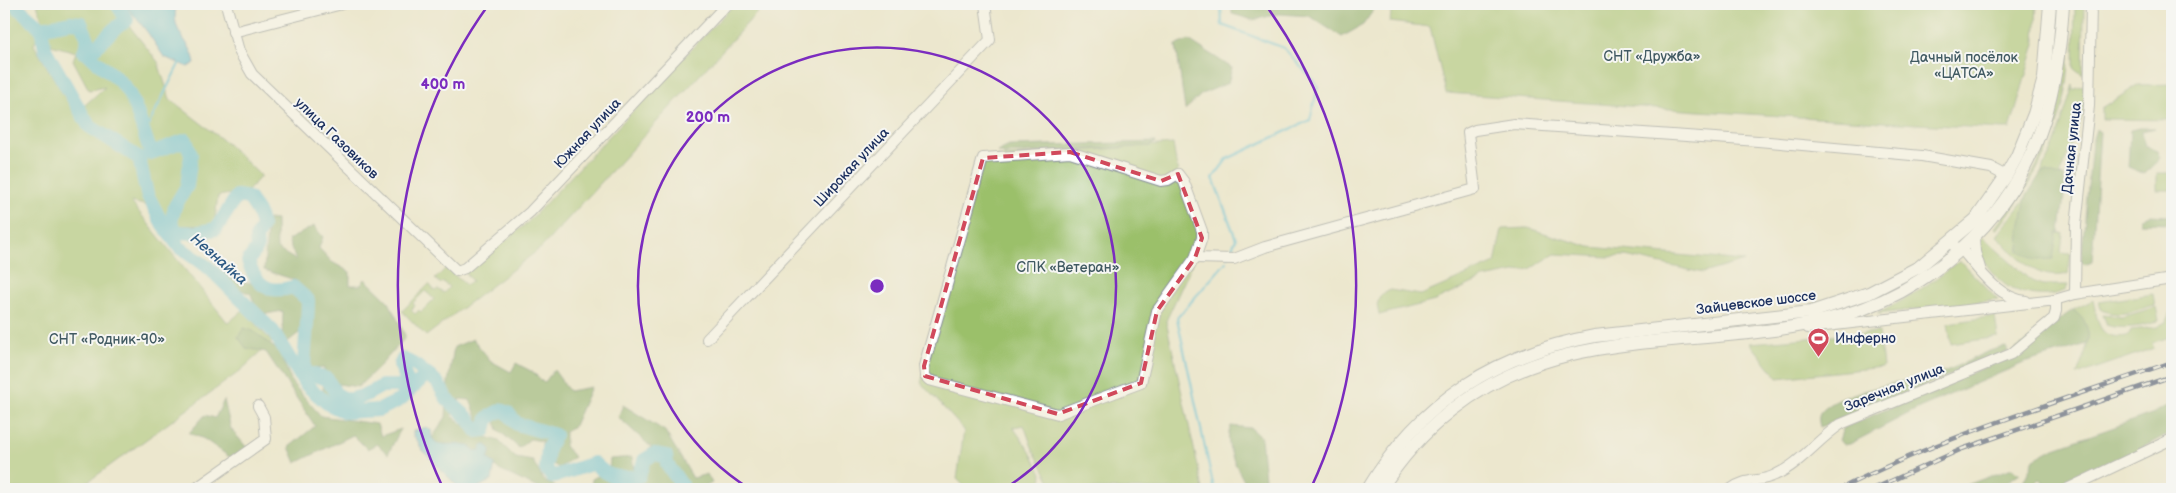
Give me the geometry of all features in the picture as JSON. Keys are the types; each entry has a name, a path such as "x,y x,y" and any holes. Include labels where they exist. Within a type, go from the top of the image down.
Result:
{"main road":[{"name":"Зайцевское шоссе","path":"1368,489 1398,445 1429,412 1467,384 1520,356 1561,342 1595,336 1778,317 1834,306 1869,293 1901,278 1944,247 1972,223 1987,206 2006,176 2024,140 2038,100 2046,65 2050,4"},
{"name":"Зайцевское шоссе","path":"1381,489 1408,451 1436,422 1480,390 1516,371 1559,356 1593,348 1770,330 1835,318 1874,304 1918,281 1974,237 2002,205 2015,186 2038,139 2055,80 2063,4"}],"street":[{"name":"улица Газовиков","path":"226,4 238,51 252,74 454,270 458,271"},
{"path":"233,32 342,4"},
{"name":"Южная улица","path":"458,271 465,268 530,212 728,4"},
{"name":"Широкая улица","path":"707,340 990,40 986,4"},
{"name":"Дачная улица","path":"2075,294 2076,226 2090,106 2091,4"},
{"path":"1195,258 1240,258 1265,247 1475,189 1468,133 1510,124 1758,141 1912,155 1991,168 2006,176"},
{"path":"1070,152 1161,181 1168,180 1178,174 1184,182 1202,231 1202,238 1195,258 1157,311 1141,383 1058,414 929,380 925,376 924,366 983,158 1070,152"},
{"path":"1961,249 1962,242 1972,223"},
{"path":"1974,237 1975,252 1984,276"},
{"path":"1944,247 1952,245 1961,249 1984,276 2001,291 2016,299 2025,301 2056,300"},
{"path":"1770,330 1836,326 2056,300 2075,294 2172,279"},
{"name":"Заречная улица","path":"1731,489 1745,481 1774,476 1840,424 2012,354 2054,318 2056,300"},
{"path":"195,489 266,439 264,417 258,406"},
{"path":"2067,489 2100,475 2172,439"}],"highlighted area":[{"path":"1070,152 1161,181 1178,174 1202,238 1195,258 1157,311 1141,383 1058,414 925,376 924,366 983,158"}],"green space":[{"name":"СНТ «Родник-90»","path":"4,4 17,4 38,35 34,45 75,114 105,87 89,90 73,60 76,52 51,45 37,4 114,4 158,62 170,99 228,144 261,176 248,191 218,196 214,225 179,226 149,206 131,202 228,323 243,310 272,342 239,372 78,489 4,489"},
{"path":"734,4 765,4 542,247 426,336 402,311 429,284 435,291 438,289 444,293 449,287 435,279 446,268 466,285 472,281 465,273 527,223","holes":["425,291 434,299 421,312 419,310 415,314 411,310 415,306 413,303"]},
{"path":"1232,4 1378,4 1363,25 1342,37 1309,16 1279,14 1253,20 1232,14"},
{"path":"1392,4 2037,4 2035,44 2010,129 2001,129 1698,111 1446,93 1430,27 1390,22"},
{"path":"2075,4 2084,4 2083,75 2074,68"},
{"path":"1189,40 1232,68 1228,83 1202,94 1185,110 1176,45"},
{"path":"2068,41 2069,67 2066,92 2050,142 2026,188 1997,230 1995,228 2019,196 2033,174 2041,156 2059,99"},
{"path":"2172,84 2172,120 2102,119 2102,108 2138,85"},
{"path":"2073,85 2073,90 2085,85 2084,113 2059,176 2046,172 2041,173 2056,140"},
{"path":"2155,128 2142,131 2145,146 2157,151 2160,158 2145,174 2128,167 2130,130"},
{"path":"2096,129 2100,132 2092,262 2085,265 2081,262 2092,142"},
{"path":"1156,142 1150,146 1004,154 997,152 1009,146"},
{"name":"СПК «Ветеран»","path":"1173,144 1178,174 1202,231 1195,258 1166,321 1203,489 1054,489 1033,450 1024,425 1013,427 1042,473 1041,489 967,489 957,479 964,430 921,383 983,158"},
{"path":"2046,172 2064,177 2065,186 2060,233 2057,233 2053,259 2036,260 2019,251 2020,229 2026,197 2041,173"},
{"path":"2157,173 2172,173 2172,190 2157,190"},
{"path":"2026,197 2020,229 2019,251 2057,233 2063,233 2061,253 2071,254 2068,274 2056,276 2036,271 2020,259 1997,236"},
{"path":"2149,215 2172,216 2172,224 2140,223 2140,218"},
{"path":"268,219 276,220 277,249 296,260 288,240 314,226 323,237 319,248 332,262 350,272 350,285 361,285 365,279 389,302 406,337 358,387 338,384 343,406 323,393 324,368 309,369 314,299 295,280 264,270"},
{"path":"1528,228 1590,247 1744,261 1703,273 1625,256 1555,254 1530,269 1484,278 1435,301 1379,315 1377,305 1380,296 1390,290 1421,295 1495,263 1502,229"},
{"path":"1983,237 2030,280 2043,285 2068,285 2066,290 2060,293 2039,295 2012,289 1994,274 1983,259 1980,244"},
{"path":"1960,261 1998,300 1877,314 1914,294"},
{"path":"226,271 244,282 267,285 275,295 298,293 305,301 304,329 285,344 282,339 283,311 266,314 255,306 251,294 234,287 221,276"},
{"path":"2153,294 2155,305 2128,313 2114,314 2107,312 2101,309 2099,302"},
{"path":"2093,300 2102,329 2111,336 2128,336 2131,330 2157,327 2167,321 2172,310 2172,336 2152,343 2154,348 2077,375 2088,341 2088,333 2081,318 2073,310"},
{"path":"2156,307 2159,320 2141,326 2111,327 2107,325 2103,315 2122,317"},
{"path":"2073,310 2086,325 2088,334 2087,344 2024,363 1919,408 1850,444 1843,445 1839,440 1843,428 1997,362"},
{"path":"1995,316 1998,337 1951,344 1948,323"},
{"path":"244,328 253,331 280,352 292,383 321,416 377,424 381,436 401,429 388,454 377,444 367,449 353,435 296,463 289,447 315,426 266,352 246,348 238,337"},
{"path":"1879,332 1883,367 1778,378 1750,343"},
{"path":"473,339 491,361 511,372 516,363 533,372 544,383 554,370 569,391 591,387 573,428 565,431 565,446 574,457 559,468 542,457 542,441 530,439 519,448 498,430 491,410 479,422 470,400 460,399 452,416 475,433 499,441 516,458 533,461 544,481 561,489 540,489 499,470 488,459 489,452 475,451 468,445 437,444 432,438 446,417 448,382 454,347"},
{"path":"2006,347 2008,352 1820,427 1819,415 1826,407 1839,399 1878,387 1948,370 1991,350"},
{"path":"224,400 231,429 249,450 231,458 204,439 189,433 205,415 215,418"},
{"path":"2172,403 2172,432 2115,462 2050,488 2040,479 2030,489 2020,489 2034,459 2052,449 2154,413"},
{"path":"623,405 665,431 693,478 707,474 712,483 701,489 591,489 592,479 609,470 610,459 632,457 634,469 651,447 618,417"},
{"path":"1231,426 1251,428 1261,437 1266,489 1248,489 1230,450 1229,434"},
{"path":"2012,468 2020,473 2002,489 1956,489"}],"water":[{"path":"125,4 174,4 176,7 176,24 190,48 195,63 188,67 164,57"},
{"path":"427,427 431,430 432,438 437,444 468,445 475,451 480,450 482,445 486,445 491,449 488,459 495,464 492,480 475,489 458,487 422,450 413,436 413,431"}],"waterway":[{"path":"14,4 41,28"},
{"name":"Незнайка","path":"117,4 127,20 114,29 89,54 120,81 128,92 138,114 151,153 186,140 191,155 187,186 175,206 171,223 177,232 195,233 216,229 237,196 249,198 258,212 262,226 256,238 257,248 248,261 254,276 264,286 276,290 293,287 308,300 304,372 327,379 336,394 348,400 366,395 382,386 399,386 408,382 400,365 403,359 415,365 437,382 447,399 468,418 477,431 485,430 488,418 501,410 508,413 517,424 555,435 548,448 546,469 552,477 594,463 609,475 639,476 644,460 654,454 666,456 667,464 682,486 682,489"},
{"path":"1221,4 1222,25 1284,48 1318,86 1310,120 1227,159 1213,178 1236,239 1228,257"},
{"name":"Незнайка","path":"89,54 84,52 88,39 81,23 70,22 41,28 45,49 89,126 139,158 147,194 163,225 179,247 209,268 273,331 305,384 328,404 345,412 379,410 400,400 426,375"},
{"path":"145,138 147,128 179,64"},
{"path":"1214,489 1177,318 1226,262"}],"railway":[{"path":"1840,489 1962,435 2172,362"},
{"path":"1873,489 1962,449 2172,376"}],"place":[{"name":"Инферно","path":"1819,357"}],"park label":[{"name":"СНТ «Дружба»","path":"1652,56"},
{"name":"Дачный посёлок «ЦАТСА»","path":"1964,66"}]}
